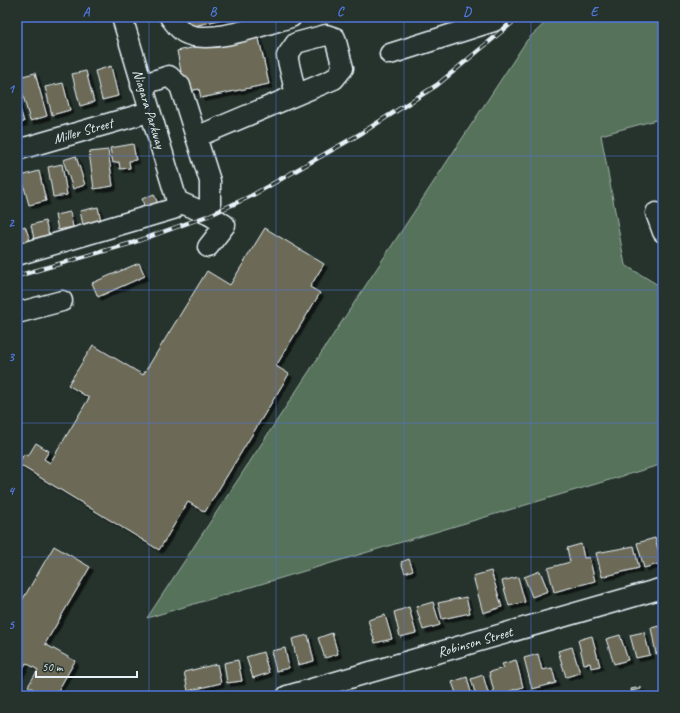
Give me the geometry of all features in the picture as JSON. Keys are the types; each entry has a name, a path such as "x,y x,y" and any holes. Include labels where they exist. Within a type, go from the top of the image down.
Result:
{"street":[{"name":"Niagara Parkway","path":"122,17 149,112 177,201"},
{"path":"170,17 185,33 205,37 226,35 291,17"},
{"path":"390,54 494,21 499,17"},
{"path":"141,85 169,76 180,86 210,181 210,215"},
{"path":"196,137 296,95"},
{"name":"Miller Street","path":"17,150 149,112"},
{"path":"17,256 173,209 177,201 210,215 225,225 208,247"},
{"path":"656,213 663,232"},
{"path":"17,313 62,301"},
{"name":"Robinson Street","path":"287,696 331,689 663,588"}],"green space":[{"path":"551,17 663,17 663,118 601,135 625,265 663,288 663,464 147,618 527,40"}],"building":[{"path":"187,17 231,17 190,27"},
{"path":"258,34 269,84 201,98 199,89 185,92 177,51"},
{"path":"111,66 118,96 102,100 95,71"},
{"path":"86,71 94,102 80,106 72,74"},
{"path":"35,73 47,116 30,121 18,77"},
{"path":"63,83 70,110 52,115 45,87"},
{"path":"17,98 24,122 17,124"},
{"path":"133,144 136,160 129,161 130,168 120,169 119,162 113,163 110,148"},
{"path":"108,150 113,186 94,189 89,152"},
{"path":"76,156 85,185 73,189 63,160"},
{"path":"62,164 67,195 53,197 48,167"},
{"path":"39,171 46,201 29,205 21,176"},
{"path":"154,194 158,204 145,209 142,199"},
{"path":"98,207 101,221 83,225 80,211"},
{"path":"70,212 73,227 58,230 55,215"},
{"path":"45,221 49,235 34,239 31,225"},
{"path":"25,226 30,240 17,244 17,229"},
{"path":"265,228 324,264 310,287 320,293 276,366 289,374 205,512 188,502 159,550 18,464 24,454 28,456 36,443 49,451 44,459 50,463 89,398 68,385 93,345 143,375 207,271 230,285"},
{"path":"139,263 145,276 98,297 92,283"},
{"path":"655,538 662,563 644,568 637,543"},
{"path":"581,544 584,558 589,557 595,581 554,592 548,568 570,562 567,548"},
{"path":"54,546 90,567 45,644 75,661 55,696 45,696 28,686 38,670 26,663 17,679 17,609"},
{"path":"634,546 639,568 602,577 596,553"},
{"path":"409,559 413,570 405,573 401,562"},
{"path":"491,571 502,607 483,613 473,576"},
{"path":"540,571 548,591 532,597 524,577"},
{"path":"518,577 525,602 509,606 502,581"},
{"path":"466,597 470,613 442,619 438,603"},
{"path":"433,602 440,625 423,630 416,607"},
{"path":"409,607 416,633 400,637 394,612"},
{"path":"385,615 392,639 375,643 368,620"},
{"path":"663,625 663,653 656,654 651,628"},
{"path":"644,632 650,655 636,658 630,635"},
{"path":"332,633 338,654 325,658 318,638"},
{"path":"308,635 314,661 298,665 292,639"},
{"path":"620,635 628,660 614,664 606,639"},
{"path":"592,636 600,666 591,668 590,663 584,664 578,640"},
{"path":"572,647 580,673 566,677 558,651"},
{"path":"285,648 289,668 276,671 271,651"},
{"path":"263,652 269,673 253,678 246,657"},
{"path":"538,654 542,670 552,668 556,683 532,689 524,658"},
{"path":"238,660 242,681 227,683 224,663"},
{"path":"516,660 523,687 510,691 511,696 495,696 489,672 504,668 502,664"},
{"path":"217,664 221,683 188,691 184,672"},
{"path":"483,675 489,696 476,696 471,679"},
{"path":"467,677 472,696 457,696 452,682"},
{"path":"641,687 641,689 632,691 633,695 644,693 645,696 632,696 631,689"}],"railway":[{"path":"17,276 132,243 210,215 251,196 360,134 437,85 519,17"}]}
